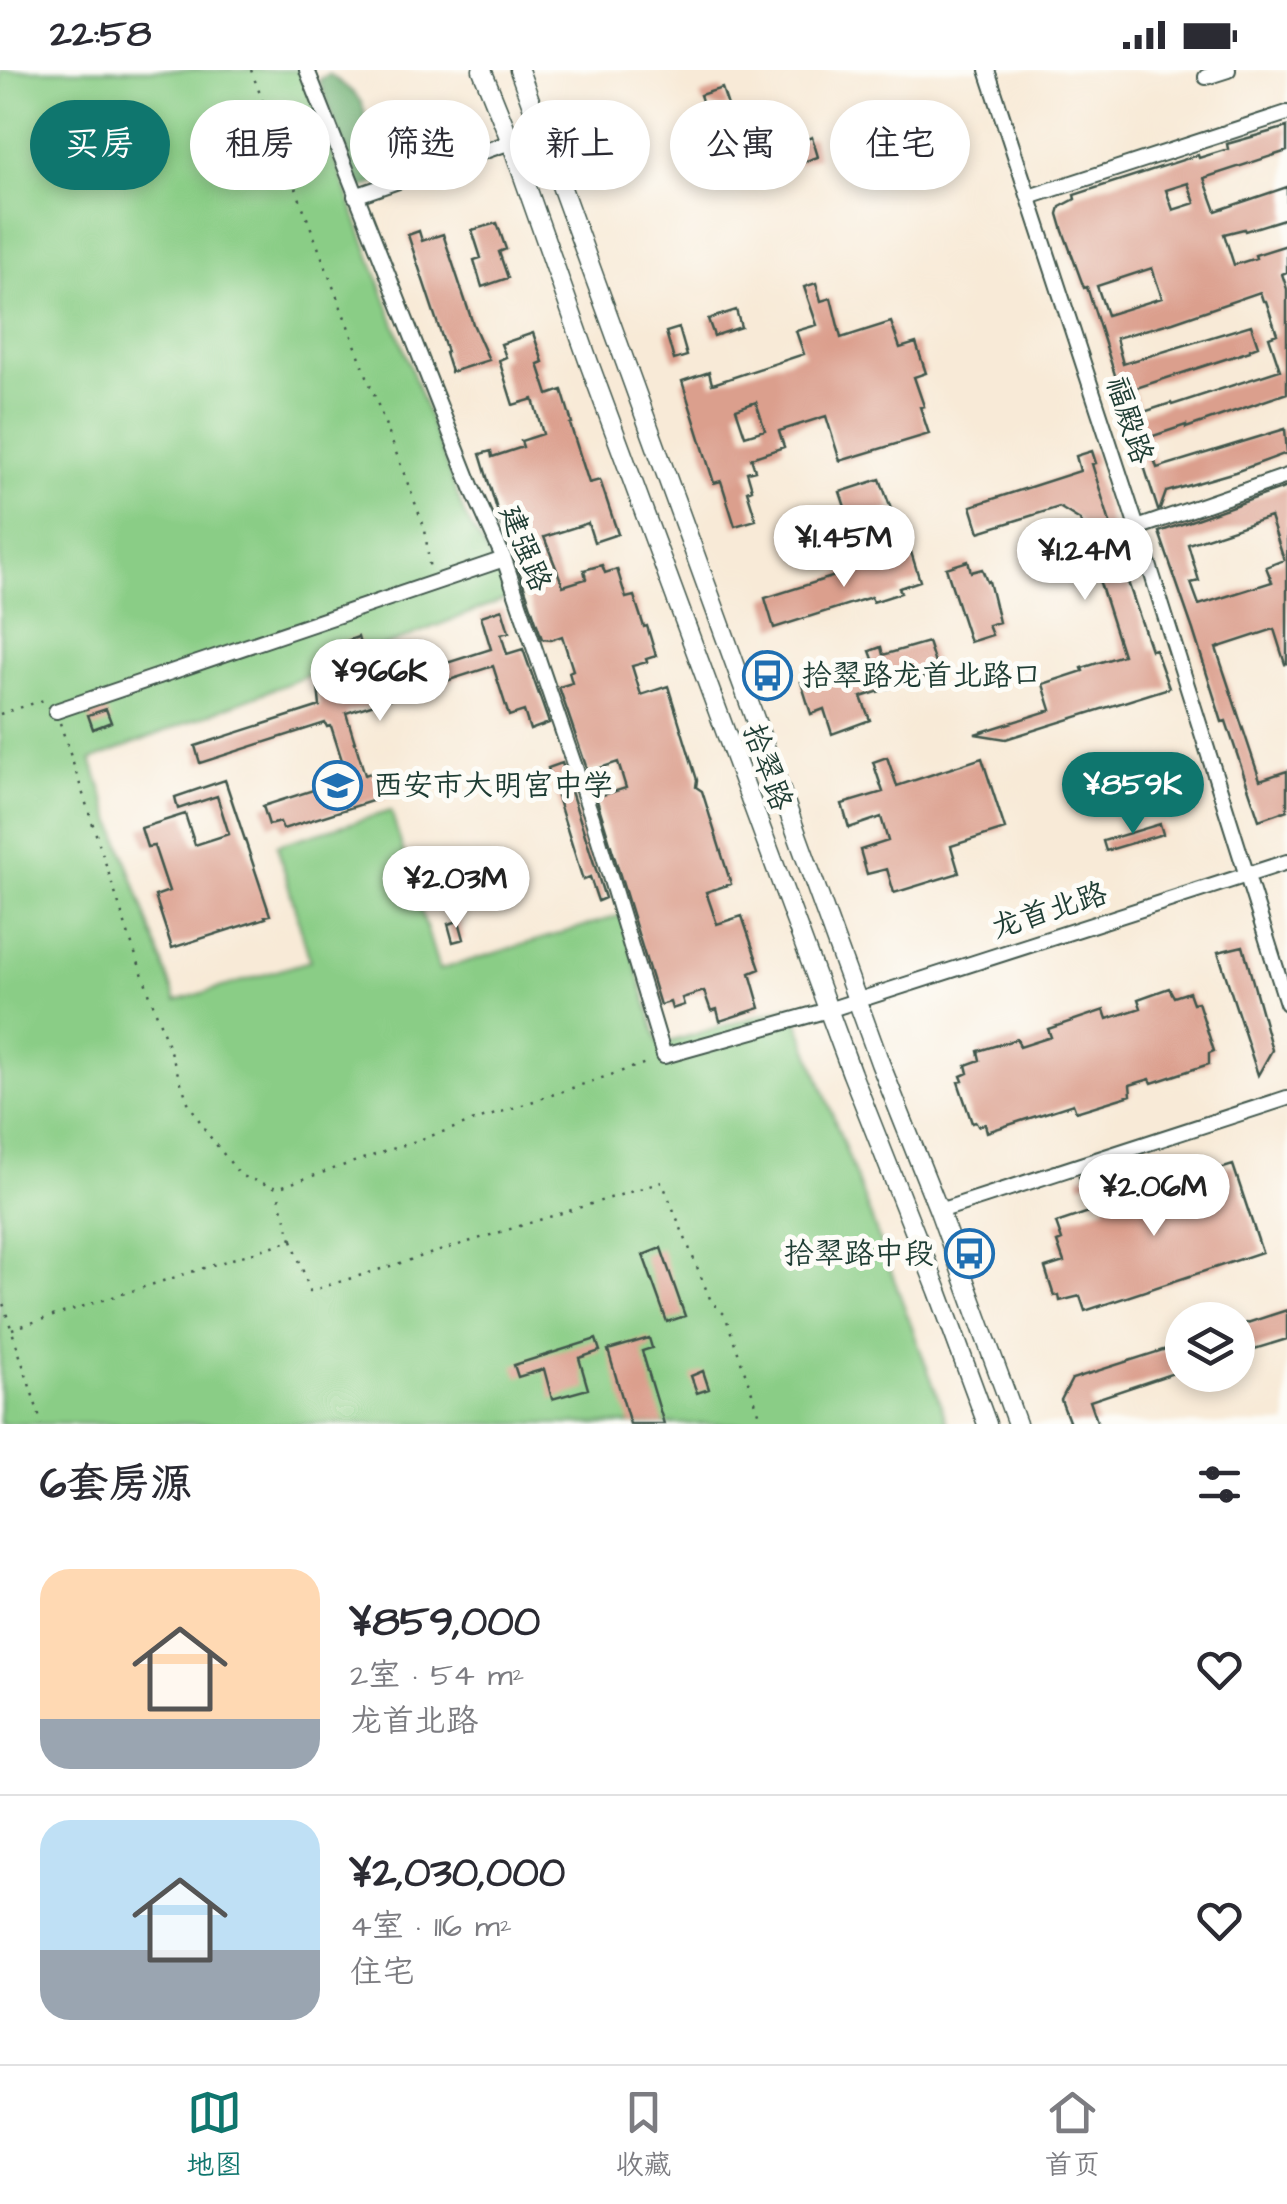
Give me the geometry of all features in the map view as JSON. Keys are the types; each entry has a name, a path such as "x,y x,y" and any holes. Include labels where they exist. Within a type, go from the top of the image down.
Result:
{"main road":[{"name":"拾翠路","path":"482,70 510,140"},
{"name":"拾翠路","path":"519,70 880,1062 1018,1424"},
{"name":"拾翠路","path":"528,190 828,1010 987,1424"}],"street":[{"name":"建强路","path":"306,70 472,488 504,559 592,817 664,1056"},
{"name":"福殿路","path":"987,70 1287,1003"},
{"path":"1206,77 1228,70"},
{"path":"1029,197 1287,113"},
{"path":"355,196 510,142"},
{"path":"1137,528 1287,476"},
{"path":"56,710 504,559"},
{"name":"龙首北路","path":"664,1056 828,1010 1287,862"},
{"path":"940,1211 1287,1098"}],"path":[{"path":"252,70 425,528 430,572"},
{"path":"0,714 52,697 130,939 188,1102 241,1176 277,1188 664,1056"},
{"path":"277,1188 310,1291 662,1182 711,1301 725,1314 763,1424"},
{"path":"12,1329 292,1240"},
{"path":"0,1294 42,1424"}],"green space":[{"path":"0,70 302,70 313,100 190,100 190,190 330,190 330,147 465,516 513,596 91,760 176,1001 310,961 277,845 391,811 439,970 621,915 659,1045 792,1006 948,1424 0,1424"},
{"path":"329,74 359,100 350,100 350,162 330,100 327,100 319,80"}],"building":[{"path":"722,88 726,100 702,100 700,95"},
{"path":"1287,127 1287,151 1204,178 1216,211 1287,187 1287,218 1224,234 1234,265 1287,245 1287,272 1282,274 1287,289 1287,393 1147,438 1157,468 1285,429 1287,453 1166,492 1158,510 1087,287 1084,288 1058,214 1060,207 1075,199 1074,195 1228,149 1227,144","holes":["1188,183 1195,203 1173,210 1166,190","1152,268 1162,298 1107,315 1097,286","1260,292 1277,334 1269,337 1280,370 1141,413 1133,389 1258,346 1251,325 1123,364 1116,338"]},
{"path":"810,138 818,157 810,160"},
{"path":"497,223 506,249 499,252 508,278 482,287 474,260 481,258 472,230"},
{"path":"419,231 422,241 443,234 489,360 451,372 408,235"},
{"path":"816,283 821,301 831,298 841,338 891,322 900,348 916,343 926,373 914,377 929,434 840,461 826,416 779,431 784,447 751,458 755,470 747,472 752,489 747,491 756,520 735,526 721,481 714,483 682,381 709,372 712,384 804,354 796,331 817,325 804,287","holes":["756,402 765,430 745,436 736,409"]},
{"path":"736,310 741,327 714,336 708,319"},
{"path":"679,328 687,356 674,360 666,332"},
{"path":"533,333 548,395 562,390 589,483 600,480 618,534 594,542 588,523 544,537 563,586 586,579 584,570 602,565 605,573 617,569 626,598 634,596 656,656 632,666 641,695 668,686 696,787 702,791 731,884 706,892 717,924 742,916 760,969 750,973 760,1008 720,1021 717,1009 711,1011 704,991 682,998 684,1005 672,1009 670,1002 660,1005 596,797 626,788 618,762 588,772 559,687 572,683 569,672 573,670 562,636 542,639 511,548 516,547 509,524 502,526 480,454 491,451 492,457 523,447 521,441 543,434 533,399 513,405 499,360 506,357 501,344"},
{"path":"1092,451 1096,463 1092,464 1129,585 1151,650 1155,649 1169,688 1006,739 975,734 1051,710 1043,684 1123,655 1080,520 1059,507 979,532 971,506 1080,471 1076,456"},
{"path":"880,479 891,509 850,522 840,492"},
{"path":"1287,487 1287,663 1274,629 1216,648 1260,780 1287,771 1287,810 1259,820 1159,532","holes":["1270,517 1284,560 1266,567 1272,582 1199,605 1191,583 1199,581 1188,544"]},
{"path":"911,552 920,581 899,588 901,593 873,602 871,597 774,628 765,598"},
{"path":"968,561 971,572 982,569 989,581 999,622 988,625 992,635 970,642 946,568"},
{"path":"502,609 509,632 501,634 507,654 523,649 549,723 530,730 524,711 509,716 493,666 346,713 365,775 380,770 388,796 283,829 280,822 269,825 263,806 348,779 331,726 325,723 200,763 195,746 320,706 318,687 351,676 356,692 491,649 481,616"},
{"path":"358,637 361,648 344,653 341,643"},
{"path":"928,642 938,673 861,697 870,720 832,734 824,709 811,714 801,682 873,659 870,651 881,647 883,655"},
{"path":"106,709 111,722 93,729 88,715"},
{"path":"887,757 897,786 982,758 1005,829 951,846 959,873 894,893 887,869 867,874 860,850 888,841 881,817 849,828 842,804 883,792 873,762"},
{"path":"562,763 605,898 598,901 590,877 583,880 548,768"},
{"path":"225,780 270,915 172,948 155,896 169,891 154,846 147,847 141,828 185,814 195,845 229,834 217,796 178,809 175,797"},
{"path":"1160,824 1163,834 1106,851 1103,841"},
{"path":"459,921 464,939 453,942 448,924"},
{"path":"1243,946 1272,1050 1258,1075 1218,952"},
{"path":"1169,988 1174,997 1189,992 1193,1003 1198,1002 1214,1051 1209,1053 1209,1064 1152,1083 1150,1079 1130,1085 1131,1095 1076,1112 1073,1104 987,1132 985,1124 972,1123 958,1082 968,1073 966,1065 980,1060 978,1051 1017,1039 1020,1047 1051,1037 1048,1029 1104,1010 1107,1019 1141,1008 1138,999"},
{"path":"1233,1165 1262,1252 1085,1311 1080,1296 1060,1301 1059,1295 1054,1296 1045,1268 1064,1262 1056,1223 1107,1206 1106,1201 1120,1196 1122,1202 1173,1185 1172,1180 1215,1166 1217,1170"},
{"path":"1105,1168 1108,1176 1081,1184 1079,1177"},
{"path":"661,1248 685,1316 667,1322 643,1255"},
{"path":"1287,1310 1287,1339 1255,1349 1255,1320"},
{"path":"649,1338 652,1348 642,1351 664,1424 630,1424 608,1350"},
{"path":"596,1339 600,1351 579,1358 588,1389 552,1399 544,1369 518,1377 514,1365"},
{"path":"1165,1349 1165,1376 1090,1401 1098,1424 1070,1424 1061,1400 1072,1379"},
{"path":"703,1371 709,1389 697,1393 691,1376"}],"place":[{"name":"拾翠路龙首北路口","path":"767,675"},
{"name":"西安市大明宫中学","path":"338,785"},
{"name":"拾翠路中段","path":"969,1253"}]}
